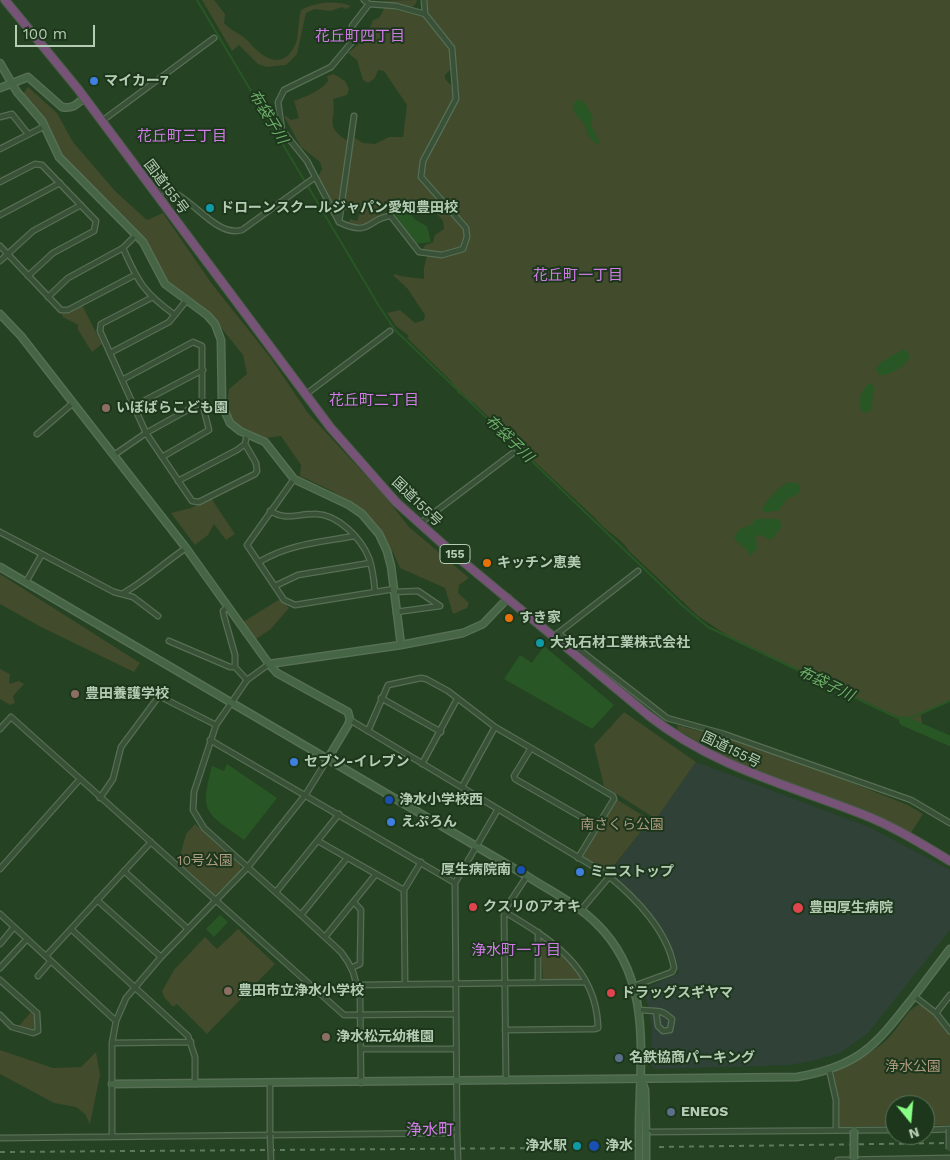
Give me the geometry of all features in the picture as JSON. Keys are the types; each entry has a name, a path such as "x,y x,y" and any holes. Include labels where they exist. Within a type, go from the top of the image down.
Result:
{"highway":[{"name":"国道155号","path":"5,0 102,121 305,395 351,452 396,502 419,524 556,635 663,727 702,752 775,783 862,814 950,861"}],"street":[{"path":"364,0 370,4 396,6 424,14 452,48 456,98 423,161 421,177 466,228 466,244 463,249 442,255 419,252 391,216 373,225 356,228 339,222 313,178 307,161 282,130 278,102 284,90 331,67 351,43 352,26 370,4"},
{"path":"424,0 424,14"},
{"path":"102,121 214,38"},
{"path":"0,64 12,84 45,126 59,156 146,247 165,284 207,315 218,329 221,340 221,396 224,413 230,423 247,434 265,442 294,478 343,501 367,520 378,534 387,551 401,645"},
{"path":"0,88 28,77 62,107 69,109 84,98"},
{"path":"0,116 12,114 28,134"},
{"path":"339,222 354,116"},
{"path":"0,149 45,126"},
{"path":"0,182 39,164 95,219 96,229 53,253 28,276"},
{"path":"153,190 176,194 218,224 230,231 236,231 242,230 313,178"},
{"path":"0,214 60,183"},
{"path":"0,261 39,227 81,205"},
{"path":"48,297 68,278 123,248 136,235"},
{"path":"0,246 58,309 68,310 135,275"},
{"path":"123,248 135,275 151,298 175,315"},
{"path":"151,298 101,324 100,331 146,433 195,503 255,474 257,471 256,463 244,444"},
{"path":"110,353 168,322 186,301"},
{"path":"0,314 21,336 186,548 269,664 277,673 348,712 350,720 306,794 248,867 134,986 116,1021 112,1043 112,1136"},
{"path":"305,395 390,331"},
{"path":"122,380 193,342 200,344 203,349 202,402 210,427 208,433 162,457"},
{"path":"134,406 202,370"},
{"path":"114,455 146,433 202,402"},
{"path":"37,434 73,403"},
{"path":"178,481 237,450 244,444 247,434"},
{"path":"419,524 513,453"},
{"path":"294,478 246,546 284,600 295,605 375,592 418,590 440,606 396,612"},
{"path":"270,511 284,518 313,514 328,516 336,520 355,536 370,563 375,592"},
{"path":"0,532 122,594 133,597 158,616"},
{"path":"259,562 275,552 294,545 355,536"},
{"path":"122,594 140,584 156,568 186,548"},
{"path":"26,582 42,554"},
{"path":"275,586 298,575 370,563"},
{"path":"0,567 527,876 581,910 596,923 616,947 634,986 640,1010 642,1043 641,1080 645,1090 639,1160"},
{"path":"638,570 556,635 667,718 724,734 911,800 950,824"},
{"path":"361,1083 362,1015 358,985 351,968 341,952 199,823 193,810 192,799 216,725 230,702 247,680 269,664 401,645 474,630 492,617 508,598"},
{"path":"227,607 223,611 235,655 235,667 247,680"},
{"path":"169,641 230,667 235,667"},
{"path":"368,731 388,685 421,678 444,689 495,727 613,796 614,799 578,858"},
{"path":"100,798 113,779 121,747 159,696 216,725"},
{"path":"381,698 441,732"},
{"path":"422,764 441,732 457,699"},
{"path":"0,729 11,717 343,1014 456,1014"},
{"path":"350,720 609,876 629,893 647,915 664,942 674,965 672,972 634,986"},
{"path":"462,787 495,727"},
{"path":"210,740 306,794 455,883"},
{"path":"531,748 514,776 515,779 596,826"},
{"path":"0,869 80,779"},
{"path":"458,1160 455,883 498,809"},
{"path":"276,892 339,814"},
{"path":"318,840 404,890"},
{"path":"46,956 151,842"},
{"path":"302,915 347,858"},
{"path":"405,984 404,890 421,862"},
{"path":"124,871 188,929"},
{"path":"325,937 376,874"},
{"path":"506,1080 505,912 527,876"},
{"path":"581,910 609,876"},
{"path":"97,900 161,958"},
{"path":"351,968 360,964 361,910 354,902"},
{"path":"505,912 553,942 570,958 585,982 595,1005 598,1028 505,1030"},
{"path":"0,914 116,1021"},
{"path":"0,944 14,927"},
{"path":"71,929 181,1028 191,1042 195,1057 195,1084"},
{"path":"538,932 538,982"},
{"path":"0,968 27,939"},
{"path":"112,1084 790,1078 829,1069 858,1056 872,1046 891,1028 950,949"},
{"path":"38,976 51,961"},
{"path":"0,980 38,1015 38,1031 32,1034 14,1027 0,1015"},
{"path":"358,985 585,982"},
{"path":"914,996 936,1013 950,1031"},
{"path":"936,1013 950,996"},
{"path":"640,1010 656,1011 665,1013 672,1020 670,1030 663,1031 658,1026 656,1011"},
{"path":"112,1043 191,1042"},
{"path":"362,1049 456,1049"},
{"path":"829,1069 836,1100 836,1130"},
{"path":"270,1084 271,1160"},
{"path":"838,1160 950,1158 949,1129 935,1130"},
{"path":"854,1130 854,1159"},
{"path":"642,1132 885,1130"},
{"path":"642,1132 646,1160"},
{"path":"0,1138 457,1133"}],"shaded area":[{"path":"578,99 585,103 593,117 591,125 600,143 596,144 587,134 586,126 575,114 573,104"},
{"path":"403,201 408,203 414,218 427,226 431,242 415,244 396,216 399,212 395,215 391,210"},
{"path":"904,349 910,355 906,363 888,374 879,375 876,369 881,362"},
{"path":"872,383 875,390 871,408 870,411 863,413 860,405 862,391"},
{"path":"789,482 799,484 800,490 797,495 788,498 778,511 763,512 762,509 771,497"},
{"path":"755,519 779,519 782,526 772,540 760,535 756,536 757,549 750,556 734,536 740,529 753,524"},
{"path":"544,646 614,705 592,729 504,679 520,655 532,663"},
{"name":"豊田厚生病院","path":"696,762 871,828 950,870 950,930 868,1033 840,1053 789,1065 656,1069 651,1066 652,1027 644,989 679,973 677,961 656,920 610,872 649,821 656,819"},
{"path":"227,764 277,798 244,840 214,817 206,803 212,766 224,771"},
{"path":"220,915 228,922 214,937 206,929"}],"green space":[{"path":"202,0 214,0 225,14 224,23 227,26 246,39 264,56 276,60 288,56 295,45 301,10 313,5 326,3 339,3 351,6 346,9 342,7 330,11 315,9 306,13 297,54 286,65 266,67 258,64 239,45 232,51"},
{"path":"417,0 415,5 409,8 377,1"},
{"path":"426,0 950,0 950,700 921,715 922,726 932,734 950,743 950,746 902,719 728,636 698,616 629,551 622,542 603,527 535,462 522,453 517,445 475,404 458,393 451,381 407,338 409,336 396,326 387,313 400,310 415,323 424,320 425,315 407,288 393,275 424,279 427,256 442,257 466,250 468,245 467,228 437,191 430,188 423,178 423,163 457,101 454,54 429,18"},
{"path":"385,7 425,17 450,48 451,69 445,75 445,79 453,87 453,101 420,161 419,176 423,184 434,193 464,230 465,237 462,248 442,253 422,250 425,245 433,242 435,235 444,229 443,221 429,205 413,205 404,199 371,221 357,225 348,224 350,219 357,221 360,212 353,210 335,211 321,184 319,175 322,169 320,162 301,147 285,118 285,115 291,120 299,118 294,101 317,91 328,81 327,76 334,74 345,81 349,89 347,95 333,99 333,127 340,136 348,141 355,138 363,143 375,144 389,137 403,137 407,105 384,71 378,70 375,78 368,83 363,80 357,60 348,53 360,43 357,33 368,33 373,20 379,18"},
{"path":"28,87 57,113 73,142 115,191 147,220 163,213 212,284 270,357 308,413 382,493 409,527 469,578 459,585 458,593 469,603 467,608 453,614 445,588 400,568 392,549 382,533 361,510 349,501 300,476 301,465 281,436 266,438 233,423 227,409 229,389 247,374 243,355 218,324 161,275 149,246 63,157 23,94"},
{"path":"82,305 102,344 92,352 78,330 78,325 63,317 61,313"},
{"path":"211,498 235,534 226,540 214,524 208,535 195,545 171,513 191,508"},
{"path":"0,574 140,663 134,672 41,627 0,604"},
{"path":"280,599 289,608 271,629 256,639 243,622"},
{"path":"0,669 10,674 9,684 19,681 24,684 13,696 15,703 10,705 0,699"},
{"path":"624,712 696,762 656,819 604,786 594,745"},
{"path":"677,725 706,733 700,743 678,730"},
{"path":"725,737 850,782 908,805 923,814 911,833 866,810 794,787 718,756 716,752"},
{"name":"南さくら公園","path":"616,799 650,820 609,872 583,857"},
{"name":"10号公園","path":"195,824 240,865 241,870 214,896 178,863 186,834"},
{"path":"238,929 275,964 207,1034 177,1004 173,1007 164,997 162,991 174,970 205,937 217,949"},
{"path":"543,939 568,960 580,977 578,980 543,981 541,942"},
{"name":"浄水公園","path":"921,1004 937,1015 950,1033 950,1125 935,1126 935,1095 885,1095 885,1126 838,1127 839,1098 833,1075 835,1071 876,1049 890,1036 910,1011"},
{"path":"31,1012 36,1016 34,1029 31,1031 18,1027"},
{"path":"0,1050 53,1068 81,1067 96,1052 100,1075 90,1124 85,1114 76,1107 54,1103 0,1074"}],"waterway":[{"name":"布袋子川","path":"197,0 395,330 683,606 708,627 904,721 950,701"},
{"path":"904,721 950,741"}],"railway":[{"path":"659,1147 950,1143"},
{"path":"0,1152 543,1148"}],"place":[{"name":"マイカー7","path":"94,81"},
{"name":"ドローンスクールジャパン愛知豊田校","path":"210,208"},
{"name":"いぼばらこども園","path":"106,408"},
{"name":"キッチン恵美","path":"487,563"},
{"name":"すき家","path":"509,618"},
{"name":"大丸石材工業株式会社","path":"540,643"},
{"name":"豊田養護学校","path":"75,694"},
{"name":"セブン-イレブン","path":"294,762"},
{"name":"浄水小学校西","path":"389,800"},
{"name":"えぷろん","path":"391,822"},
{"name":"厚生病院南","path":"521,870"},
{"name":"ミニストップ","path":"580,872"},
{"name":"クスリのアオキ","path":"473,907"},
{"name":"豊田厚生病院","path":"798,908"},
{"name":"豊田市立浄水小学校","path":"228,991"},
{"name":"ドラッグスギヤマ","path":"611,993"},
{"name":"浄水松元幼稚園","path":"326,1037"},
{"name":"名鉄協商パーキング","path":"619,1058"},
{"name":"ENEOS","path":"671,1112"},
{"name":"浄水駅","path":"577,1146"},
{"name":"浄水","path":"594,1146"}],"district":[{"name":"花丘町四丁目","path":"360,37"},
{"name":"花丘町三丁目","path":"182,137"},
{"name":"花丘町一丁目","path":"578,276"},
{"name":"花丘町二丁目","path":"374,401"},
{"name":"浄水町一丁目","path":"516,951"},
{"name":"浄水町","path":"430,1130"}]}
